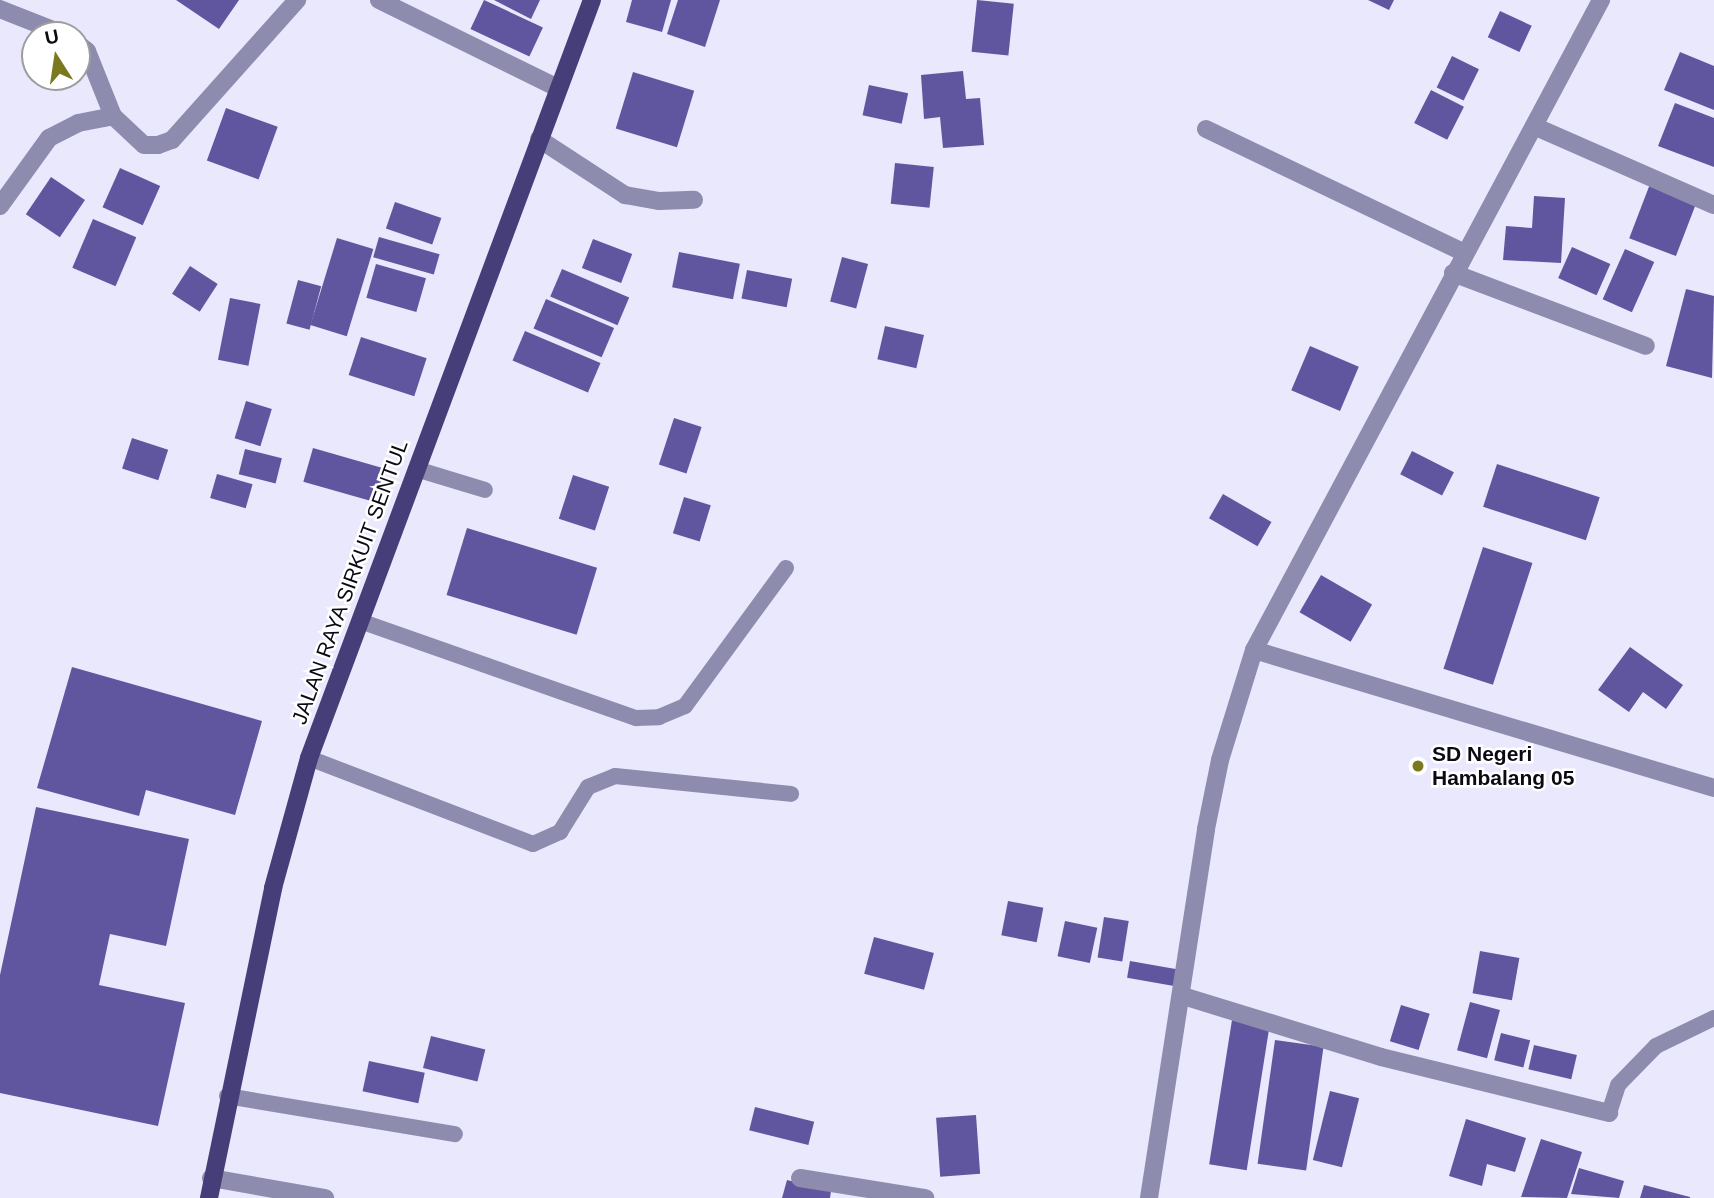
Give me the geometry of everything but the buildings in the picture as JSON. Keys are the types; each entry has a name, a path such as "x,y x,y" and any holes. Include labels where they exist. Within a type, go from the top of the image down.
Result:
{"main road":[{"name":"JALAN RAYA SIRKUIT SENTUL","path":"209,1198 227,1096 273,888 309,758 592,0"}],"street":[{"path":"91,61 113,116 144,145 172,140 297,0"},
{"path":"379,0 558,88"},
{"path":"1149,1198 1183,996 1196,888 1220,760 1254,650 1463,252 1536,127 1601,0"},
{"path":"0,9 30,21"},
{"path":"0,206 49,138 78,123 113,116"},
{"path":"1536,127 1714,205"},
{"path":"1206,129 1463,252"},
{"path":"539,139 625,195 659,201 694,200"},
{"path":"1453,273 1646,346"},
{"path":"1254,650 1714,788"},
{"path":"1183,996 1381,1057 1609,1113"},
{"path":"211,1178 325,1198"},
{"path":"800,1178 925,1198"}],"lane":[{"path":"416,469 485,490"},
{"path":"360,621 636,719 659,717 685,706 786,568"},
{"path":"309,758 533,844 560,832 588,787 615,776 791,794"},
{"path":"1609,1113 1618,1085 1656,1046 1714,1018"},
{"path":"227,1096 455,1134"}],"place":[{"name":"SD Negeri Hambalang 05","path":"1418,766"}]}
